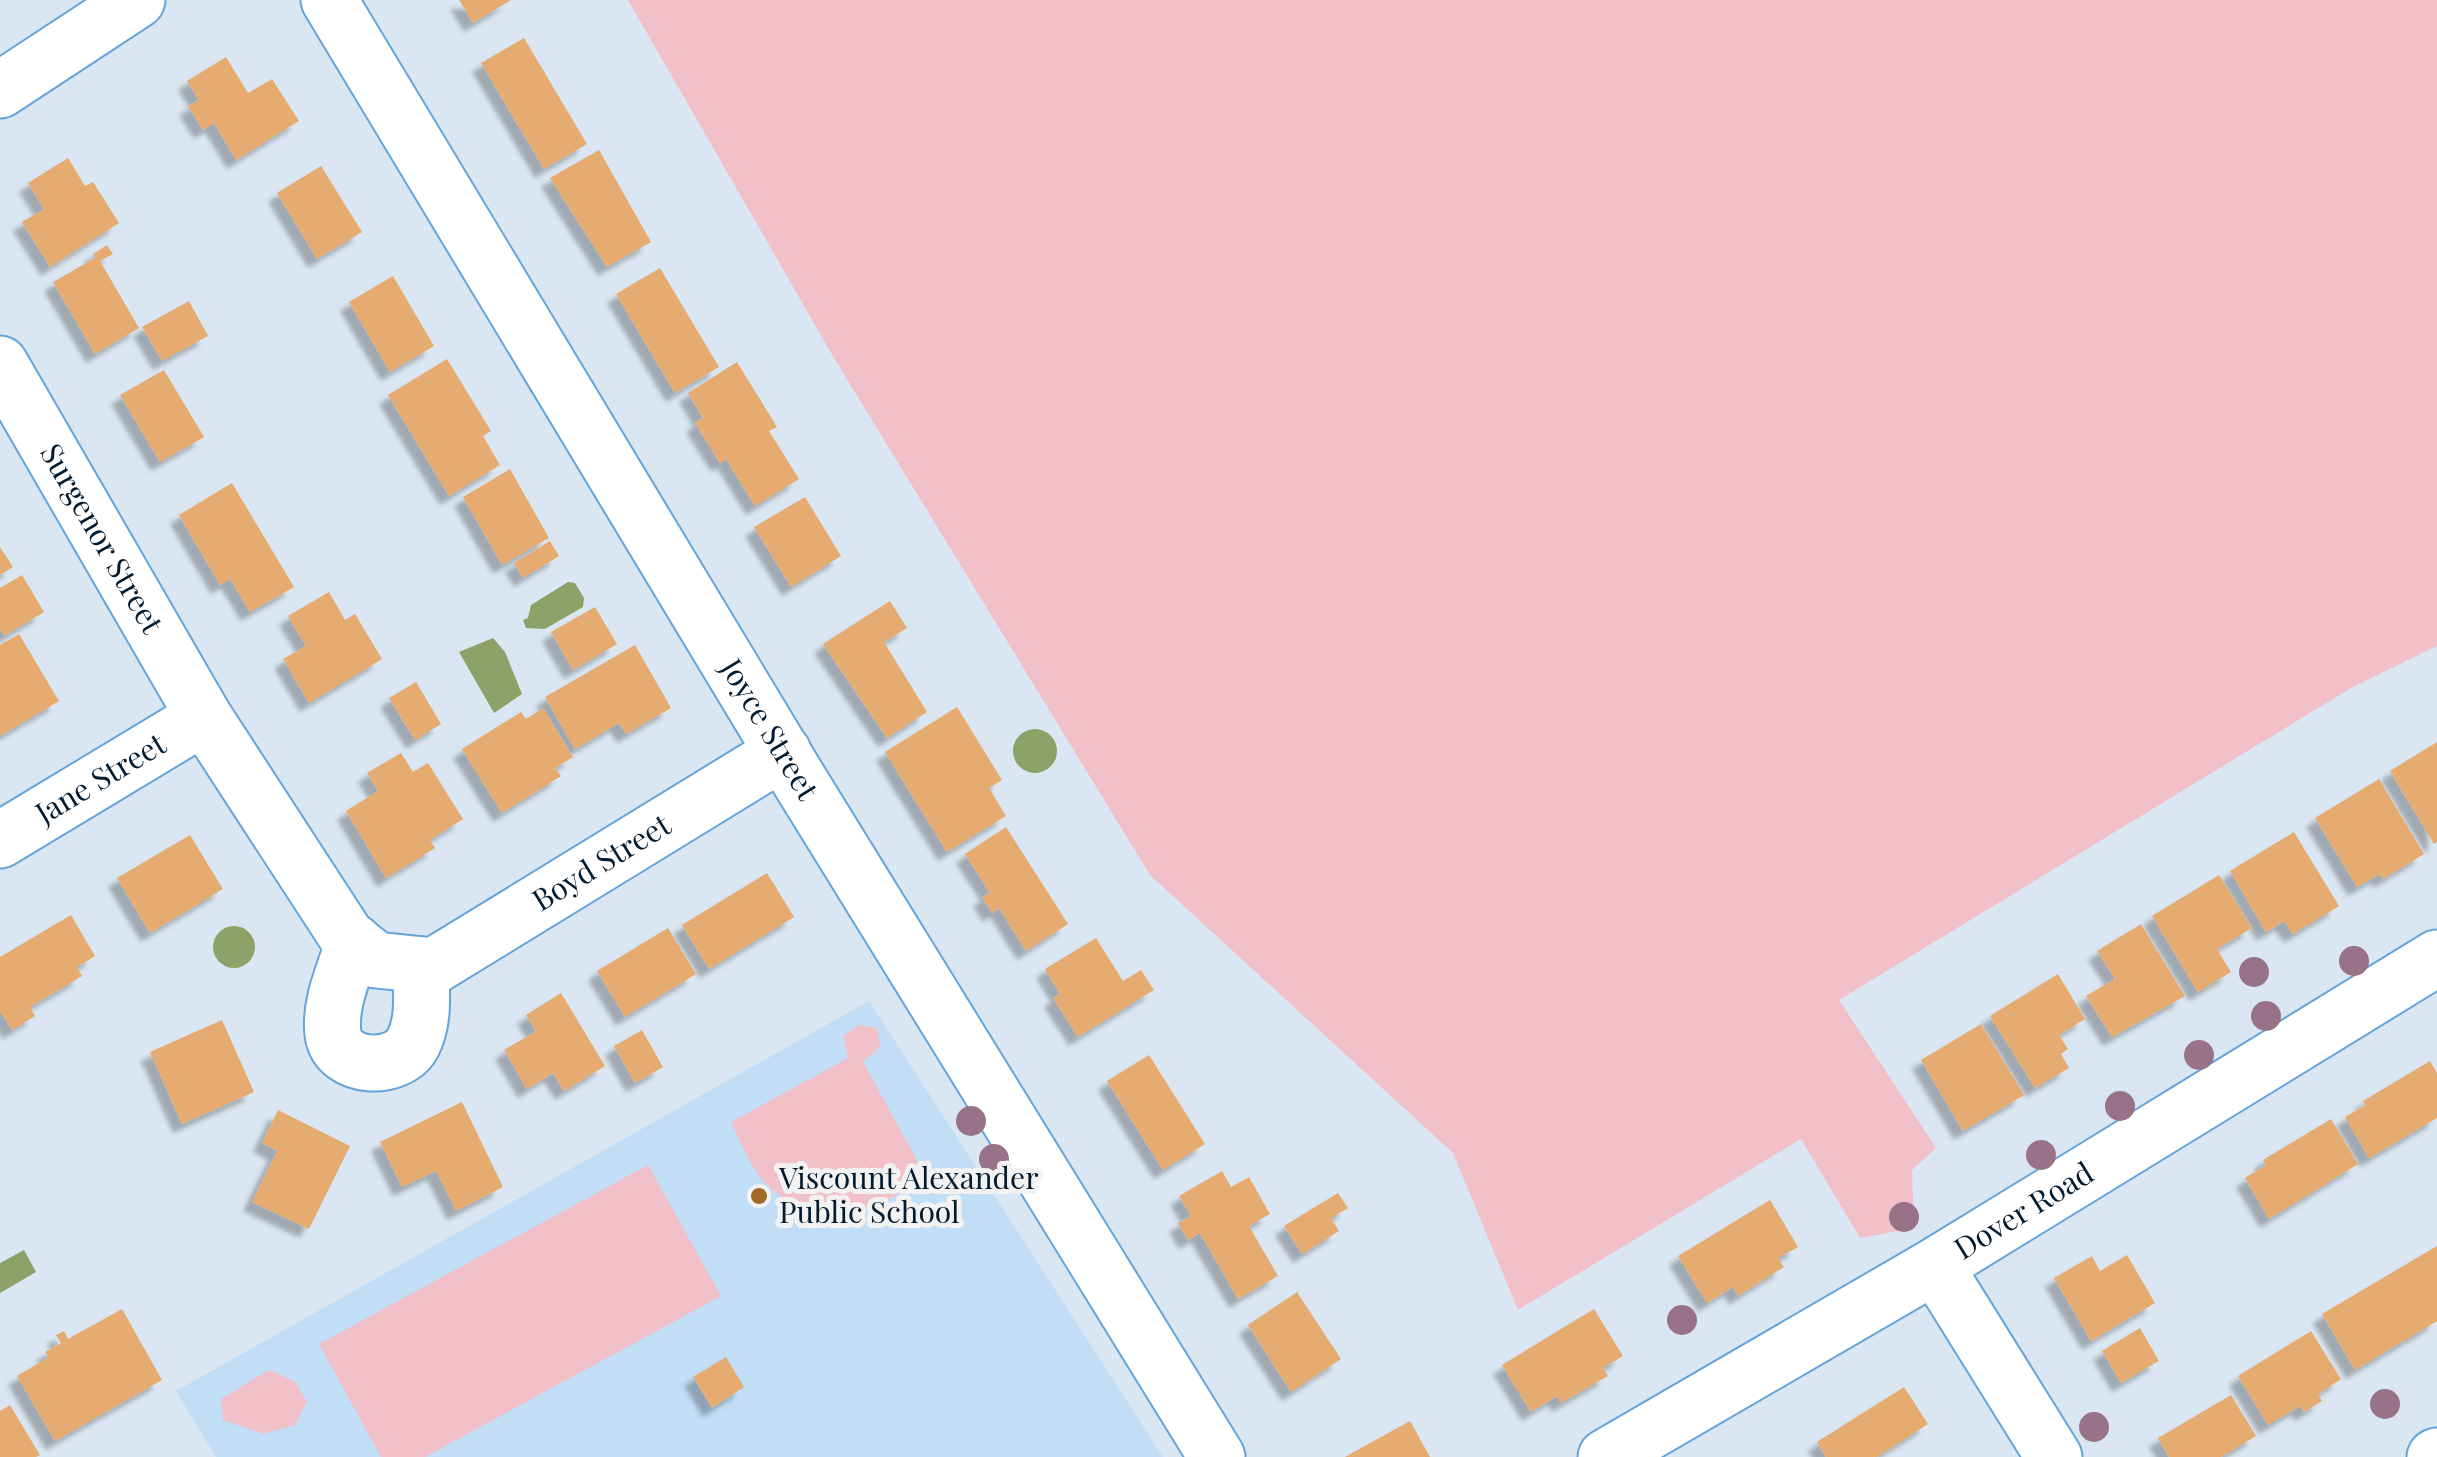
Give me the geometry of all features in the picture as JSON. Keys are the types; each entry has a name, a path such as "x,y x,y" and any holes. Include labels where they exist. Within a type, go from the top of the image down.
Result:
{"street":[{"path":"0,90 137,0"},
{"name":"Joyce Street","path":"329,0 783,752 1216,1457"},
{"name":"Surgenor Street","path":"0,364 204,718"},
{"path":"204,718 354,942 376,960 421,965 420,1018 413,1044 398,1060 368,1064 346,1056 333,1038 334,1003 354,942"},
{"name":"Jane Street","path":"0,840 204,718"},
{"name":"Boyd Street","path":"421,965 434,966 783,752"},
{"name":"Dover Road","path":"1606,1457 1934,1266 2437,958"},
{"path":"1934,1266 2054,1457"}],"shaded area":[{"path":"628,0 2437,0 2437,646 2351,688 1839,1000 1936,1148 1912,1170 1914,1228 1860,1238 1801,1139 1518,1310 1453,1153 1150,875 834,358"},
{"path":"568,582 575,583 584,598 583,607 545,629 526,628 523,620 528,618 531,605"},
{"path":"493,638 505,652 522,694 494,713 459,652"},
{"path":"1035,729 1050,736 1057,751 1050,766 1035,773 1020,766 1013,751 1020,736"},
{"path":"234,926 249,932 255,947 249,962 234,968 219,962 213,947 219,932"},
{"name":"Viscount Alexander Public School","path":"869,1001 1163,1457 216,1457 176,1391"},
{"path":"859,1025 877,1028 880,1047 863,1062 923,1171 897,1195 866,1207 835,1210 790,1201 762,1180 731,1122 848,1058 843,1036"},
{"path":"648,1165 721,1296 425,1457 381,1457 319,1344"},
{"path":"24,1250 36,1272 0,1293 0,1263"},
{"path":"269,1370 294,1381 307,1401 295,1425 263,1434 223,1420 221,1399"}],"building":[{"path":"459,0 511,0 473,23"},
{"path":"524,38 587,144 544,169 481,63"},
{"path":"226,57 248,93 272,79 299,121 236,160 214,123 203,130 188,106 199,100 187,81"},
{"path":"599,150 651,242 607,267 550,178"},
{"path":"68,158 85,186 93,182 119,223 50,267 22,222 44,209 28,183"},
{"path":"321,166 362,232 317,259 277,193"},
{"path":"107,245 113,254 100,261 139,328 95,354 53,282 95,258 93,254"},
{"path":"660,268 719,367 675,393 616,294"},
{"path":"393,276 434,346 390,372 349,302"},
{"path":"189,301 208,336 162,361 142,327"},
{"path":"447,359 491,431 483,436 500,465 449,496 388,395"},
{"path":"737,362 777,427 769,431 799,479 755,506 726,459 720,463 695,423 703,418 688,393"},
{"path":"164,370 204,437 160,462 120,395"},
{"path":"510,469 549,538 502,565 463,497"},
{"path":"232,483 294,587 250,612 230,579 220,585 179,515"},
{"path":"805,497 841,556 791,587 754,527"},
{"path":"550,541 559,556 523,578 514,563"},
{"path":"0,547 13,567 0,575"},
{"path":"22,575 44,612 4,636 0,628 0,588"},
{"path":"329,592 345,620 355,614 382,659 309,703 283,659 306,646 288,616"},
{"path":"890,601 907,628 884,642 927,712 887,738 823,644"},
{"path":"595,607 617,644 573,670 551,632"},
{"path":"19,634 59,701 0,736 0,645"},
{"path":"635,645 671,708 626,734 619,723 575,749 545,697"},
{"path":"416,682 441,724 415,740 389,698"},
{"path":"957,707 1002,780 989,788 1006,816 947,852 885,752"},
{"path":"543,708 573,757 555,768 561,776 502,813 462,749 521,712 526,719"},
{"path":"2437,742 2437,842 2434,844 2390,771"},
{"path":"401,753 413,772 428,763 463,819 430,840 435,848 386,878 346,811 378,791 367,773"},
{"path":"2379,779 2424,854 2383,879 2380,874 2357,887 2315,818"},
{"path":"1006,827 1068,924 1026,951 999,908 992,913 982,897 990,893 965,854"},
{"path":"2294,832 2339,906 2293,934 2284,921 2266,932 2230,871"},
{"path":"190,835 223,889 150,933 117,878"},
{"path":"767,873 794,917 709,969 682,925"},
{"path":"2219,875 2252,928 2217,949 2231,972 2198,992 2152,916"},
{"path":"71,915 95,956 77,967 82,976 30,1007 35,1016 12,1030 0,1011 0,957"},
{"path":"2141,924 2185,996 2112,1037 2086,996 2115,979 2097,951"},
{"path":"668,928 696,974 625,1017 597,971"},
{"path":"1096,938 1123,981 1141,970 1154,990 1078,1037 1053,998 1060,994 1045,969"},
{"path":"2058,974 2085,1019 2059,1035 2068,1049 2061,1054 2069,1068 2035,1088 1990,1016"},
{"path":"561,993 605,1066 564,1091 553,1073 527,1089 504,1050 536,1031 526,1015"},
{"path":"222,1020 254,1092 182,1124 150,1052"},
{"path":"1981,1024 2024,1095 1963,1131 1921,1060"},
{"path":"642,1030 663,1067 635,1083 614,1046"},
{"path":"1149,1055 1205,1144 1163,1170 1107,1081"},
{"path":"2430,1061 2437,1073 2437,1118 2369,1158 2345,1117 2366,1105 2363,1101"},
{"path":"462,1102 503,1187 456,1211 436,1171 402,1187 380,1142"},
{"path":"278,1110 350,1146 309,1229 252,1202 277,1151 262,1143"},
{"path":"2331,1119 2358,1164 2269,1219 2245,1178 2266,1165 2263,1160"},
{"path":"1222,1171 1231,1187 1249,1177 1270,1214 1249,1226 1278,1276 1238,1299 1200,1233 1188,1240 1178,1223 1191,1216 1179,1196"},
{"path":"1338,1193 1348,1208 1331,1218 1339,1231 1302,1254 1284,1226"},
{"path":"1770,1200 1798,1247 1778,1258 1784,1267 1738,1296 1733,1287 1707,1303 1678,1256"},
{"path":"2437,1246 2437,1321 2355,1370 2322,1314"},
{"path":"2127,1255 2155,1303 2091,1341 2054,1278 2092,1256 2100,1271"},
{"path":"1297,1292 1341,1359 1291,1392 1248,1325"},
{"path":"122,1309 162,1380 55,1441 17,1376 49,1357 45,1352 61,1343 56,1335 64,1331 68,1339"},
{"path":"1594,1309 1623,1356 1603,1368 1608,1376 1561,1403 1557,1396 1531,1412 1502,1365"},
{"path":"2140,1328 2159,1361 2121,1383 2102,1351"},
{"path":"2311,1331 2341,1379 2318,1394 2322,1401 2304,1412 2300,1406 2268,1425 2238,1376"},
{"path":"726,1357 744,1387 712,1408 693,1377"},
{"path":"1904,1387 1928,1424 1877,1457 1826,1457 1817,1442"},
{"path":"2231,1395 2256,1436 2221,1457 2169,1457 2158,1438"},
{"path":"10,1405 40,1455 0,1457 0,1411"},
{"path":"1410,1421 1430,1457 1345,1457"}],"place":[{"name":"Viscount Alexander Public School","path":"759,1196"}]}
